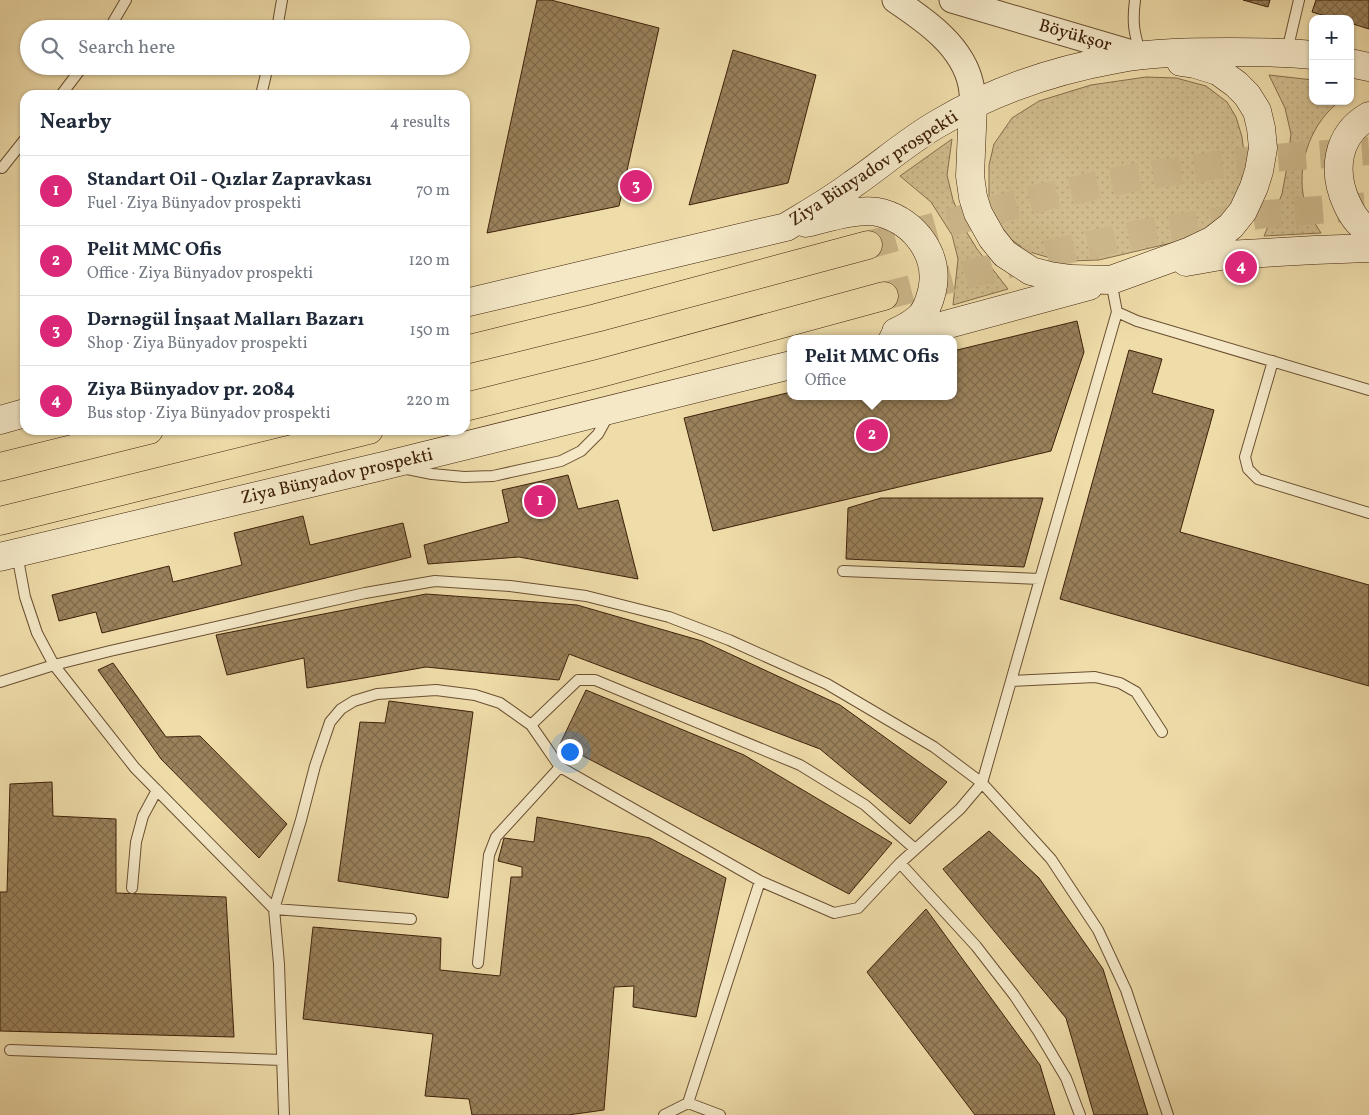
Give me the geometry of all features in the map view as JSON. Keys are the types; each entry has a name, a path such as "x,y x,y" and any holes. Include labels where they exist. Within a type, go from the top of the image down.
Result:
{"main road":[{"name":"Ziya Bünyadov prospekti","path":"470,301 786,227 846,189 938,123 995,95 1048,76 1107,61 1142,56 1188,52 1300,54"},
{"path":"974,104 970,176 973,197 978,213 992,238 1005,254 1031,271 1071,279 1111,280 1188,252 1213,240 1231,226 1244,211 1254,187 1263,148 1257,111 1248,96 1236,84 1218,71 1202,66 1142,56"},
{"path":"1354,64 1369,67"},
{"path":"1369,116 1351,130 1344,142 1338,164 1341,187 1348,208 1364,228 1369,230"},
{"path":"786,227 854,212 880,212 898,219 914,230 927,248 932,262 934,283 929,301 922,315 908,326 889,335"},
{"path":"470,349 596,318 868,245"},
{"path":"908,335 1111,280 1190,261 1226,255 1369,248"},
{"path":"470,405 601,373 884,296"},
{"name":"Ziya Bünyadov prospekti","path":"8,555 387,465 787,366"},
{"path":"0,420 20,414"},
{"path":"0,467 129,435"},
{"name":"Ziya Bünyadov prospekti","path":"0,521 349,435"}],"street":[{"path":"895,0 938,31 951,46 963,63 971,84 974,104"},
{"name":"Böyükşor","path":"952,0 1142,56"}],"lane":[{"path":"114,20 126,0"},
{"path":"279,20 282,0"},
{"path":"1135,0 1133,12 1134,32 1142,56"},
{"path":"1299,0 1300,54"},
{"path":"65,90 76,75"},
{"path":"263,90 266,75"},
{"path":"2,168 20,145"},
{"path":"284,1115 279,964 274,909 301,820 314,766 330,722 341,709 354,701 377,694 436,690 475,695 500,703 531,725 560,766 760,881 834,913 858,908 900,863 960,809 982,783 1117,312 1111,280"},
{"path":"1117,312 1137,321 1369,390"},
{"path":"1273,361 1245,457 1248,469 1258,478 1369,513"},
{"path":"387,465 432,474 464,477 493,476 561,461 581,451 598,434 611,410"},
{"path":"8,555 37,633 54,665 135,768 274,909 411,919"},
{"path":"843,571 1040,579"},
{"path":"0,682 54,665 110,651 365,592 435,582 510,586 586,596 669,618 729,640 827,684 934,747 982,783 1051,859 1098,930 1126,990 1168,1115"},
{"path":"1011,681 1094,678 1120,683 1136,692 1162,732"},
{"path":"531,725 578,680 595,680 800,765 865,805 915,849"},
{"path":"478,962 489,855 496,837 560,766"},
{"path":"132,888 138,833 143,816 157,790"},
{"path":"900,863 976,946 1014,996 1038,1031 1066,1078 1080,1115"},
{"path":"688,1104 760,881"},
{"path":"10,1050 282,1060"},
{"path":"664,1115 688,1104 720,1115"}],"shaded area":[{"path":"1269,75 1309,80 1309,105 1336,105 1315,131 1305,155 1303,168 1304,199 1310,215 1321,233 1264,236 1282,194 1287,167 1291,134 1285,108"},
{"path":"1146,77 1176,78 1206,86 1227,102 1236,117 1242,137 1245,161 1241,183 1233,202 1210,226 1184,240 1099,260 1070,261 1050,258 1030,252 1010,239 998,222 989,196 989,165 994,144 1012,118 1039,101 1091,85"},
{"path":"952,139 947,175 953,200 966,231 977,249 1008,289 953,305 958,259 952,235 931,202 900,176"}],"building":[{"path":"537,0 551,0 659,28 619,206 487,233"},
{"path":"1243,0 1270,0 1268,7"},
{"path":"1316,0 1369,0 1369,29 1354,24 1354,15 1322,15 1312,12"},
{"path":"733,50 816,75 788,183 689,205"},
{"path":"1077,321 1084,352 1051,451 713,531 684,418 787,393 787,400 957,400 957,350"},
{"path":"1129,350 1162,359 1152,393 1214,410 1180,532 1369,585 1369,686 1060,599"},
{"path":"568,475 578,509 618,500 638,579 519,557 428,564 424,545 509,522 502,490"},
{"path":"881,498 1043,498 1024,567 846,559 848,508"},
{"path":"303,516 310,545 403,523 411,557 102,633 96,612 59,621 52,595 169,566 173,582 242,565 234,533"},
{"path":"426,594 577,605 702,641 840,705 947,782 910,824 820,749 569,654 559,680 426,667 307,688 304,658 227,675 216,635"},
{"path":"113,663 166,737 200,736 287,824 259,858 161,759 98,670"},
{"path":"586,690 744,755 892,843 849,894 560,744"},
{"path":"389,701 473,712 448,898 338,881 360,722 385,723"},
{"path":"52,782 53,816 116,819 116,893 226,897 234,1037 0,1031 0,892 7,892 10,784"},
{"path":"537,817 650,838 726,878 696,1017 633,1007 634,986 614,987 604,1110 568,1115 472,1115 469,1099 425,1096 433,1034 303,1019 313,927 441,938 440,970 500,976 511,877 522,877 522,867 498,861 504,838 534,842"},
{"path":"989,831 1039,878 1103,969 1148,1115 1094,1115 1066,1018 943,869"},
{"path":"926,909 1040,1065 1055,1115 975,1115 867,972"}],"tunnel":[{"path":"868,245 1035,199 1131,178 1259,159 1369,151"},
{"path":"884,296 1048,254 1144,233 1266,214 1369,206"}],"place":[{"name":"Dərnəgül İnşaat Malları Bazarı","path":"636,186"},
{"name":"Ziya Bünyadov pr. 2084","path":"1241,267"},
{"name":"Pelit MMC Ofis","path":"872,435"},
{"name":"Standart Oil - Qızlar Zapravkası","path":"540,501"}]}
